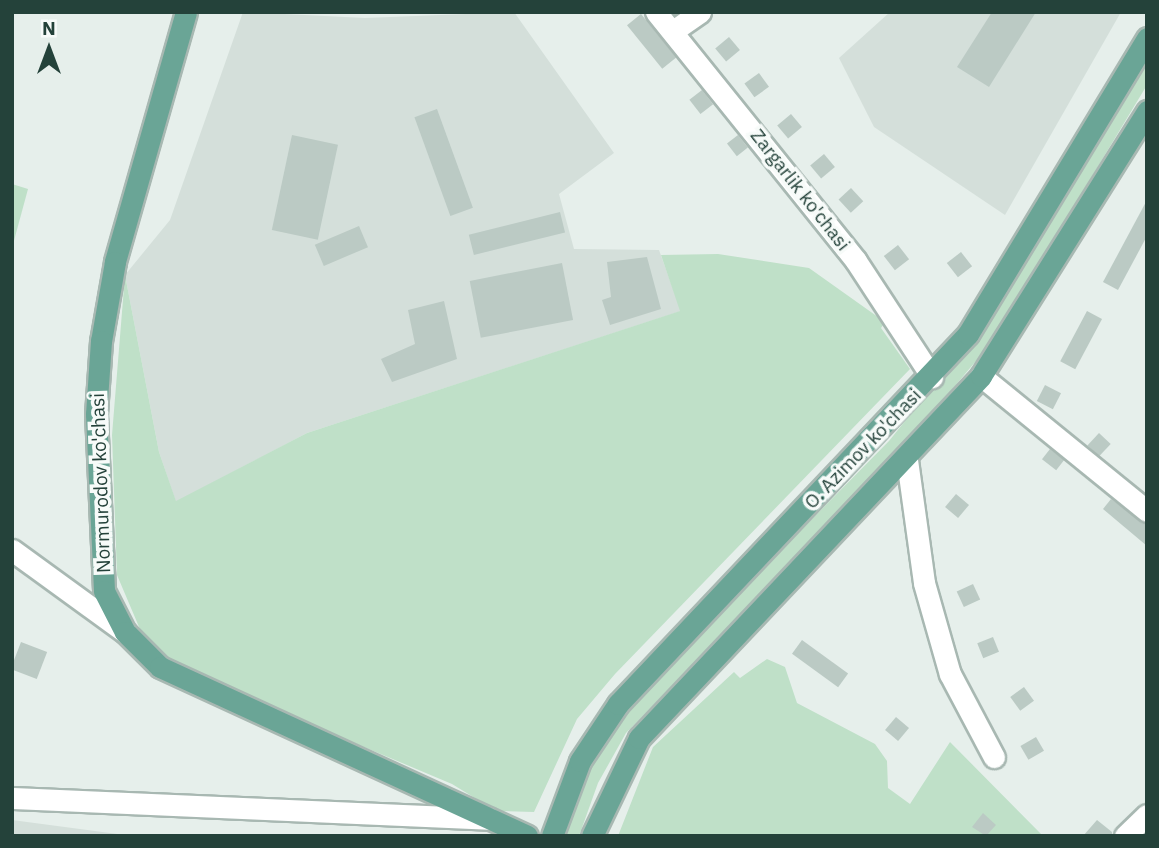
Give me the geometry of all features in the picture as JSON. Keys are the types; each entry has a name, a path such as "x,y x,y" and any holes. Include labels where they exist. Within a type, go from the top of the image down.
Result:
{"main road":[{"name":"Normurodov ko'chasi","path":"186,12 115,262 101,341 96,414 104,591 125,632 160,667 527,836"},
{"name":"O. Azimov ko'chasi","path":"552,836 580,761 618,704 932,377 999,288 1147,38"},
{"name":"O. Azimov ko'chasi","path":"592,836 639,738 906,460 981,376 1147,111"}],"street":[{"name":"Zargarlik ko'chasi","path":"656,12 856,261 932,377"},
{"path":"673,32 699,12"},
{"path":"981,376 1147,511"},
{"path":"906,460 924,583 950,674 994,757"},
{"path":"12,550 125,632"},
{"path":"12,798 492,819"},
{"path":"1125,836 1147,815"}],"shaded area":[{"path":"243,12 365,18 514,12 614,153 559,194 574,249 659,250 681,311 307,433 176,502 159,452 125,275 170,220"},
{"path":"890,12 1121,12 1005,215 874,127 839,58"},
{"path":"12,820 125,835 162,836 12,836"}],"green space":[{"path":"1147,55 1147,85 992,342 900,451 626,733 598,783 579,836 565,836 585,779 613,729 658,675 889,441 1003,299"},
{"path":"12,184 28,189 12,248"},
{"path":"718,254 809,268 885,322 881,328 910,369 615,674 577,719 534,812 496,811 452,784 174,667 145,641 117,575 112,435 125,275 159,452 176,501 307,433 680,311 661,255"},
{"path":"767,659 785,667 797,703 875,744 887,761 888,788 910,804 950,742 1043,836 618,836 653,747 734,672 740,678"}],"building":[{"path":"992,12 1036,12 989,87 957,67"},
{"path":"641,14 676,58 662,69 627,25"},
{"path":"729,37 740,50 726,62 715,49"},
{"path":"759,73 769,87 754,97 744,84"},
{"path":"702,90 713,104 700,114 689,100"},
{"path":"437,109 473,208 450,216 414,117"},
{"path":"791,114 802,127 788,139 777,126"},
{"path":"292,135 338,145 318,240 272,230"},
{"path":"738,135 748,148 737,156 727,144"},
{"path":"824,154 835,167 821,179 810,166"},
{"path":"851,188 863,201 851,213 839,200"},
{"path":"1147,200 1147,236 1118,290 1103,282"},
{"path":"560,212 565,232 474,255 469,235"},
{"path":"359,226 368,247 324,266 315,245"},
{"path":"898,245 909,259 895,270 884,256"},
{"path":"961,252 972,266 958,277 947,263"},
{"path":"647,257 661,309 610,325 602,300 611,297 607,262"},
{"path":"562,263 573,320 481,338 470,281"},
{"path":"444,301 457,359 392,382 381,359 415,344 408,310"},
{"path":"1087,311 1102,319 1075,369 1060,361"},
{"path":"1045,385 1061,393 1053,409 1037,401"},
{"path":"1099,433 1111,444 1099,456 1087,445"},
{"path":"1050,449 1064,460 1056,470 1042,459"},
{"path":"956,494 969,505 958,518 945,507"},
{"path":"1111,499 1147,524 1147,546 1103,509"},
{"path":"973,584 980,599 964,607 957,592"},
{"path":"993,637 999,652 983,658 977,643"},
{"path":"802,640 848,674 838,687 792,654"},
{"path":"21,642 47,652 37,679 12,670"},
{"path":"1024,687 1034,701 1020,711 1010,697"},
{"path":"896,717 909,728 898,741 885,730"},
{"path":"1036,737 1044,751 1028,760 1020,746"},
{"path":"983,813 996,825 986,836 972,827"},
{"path":"1097,820 1112,832 1112,836 1083,836"}]}
